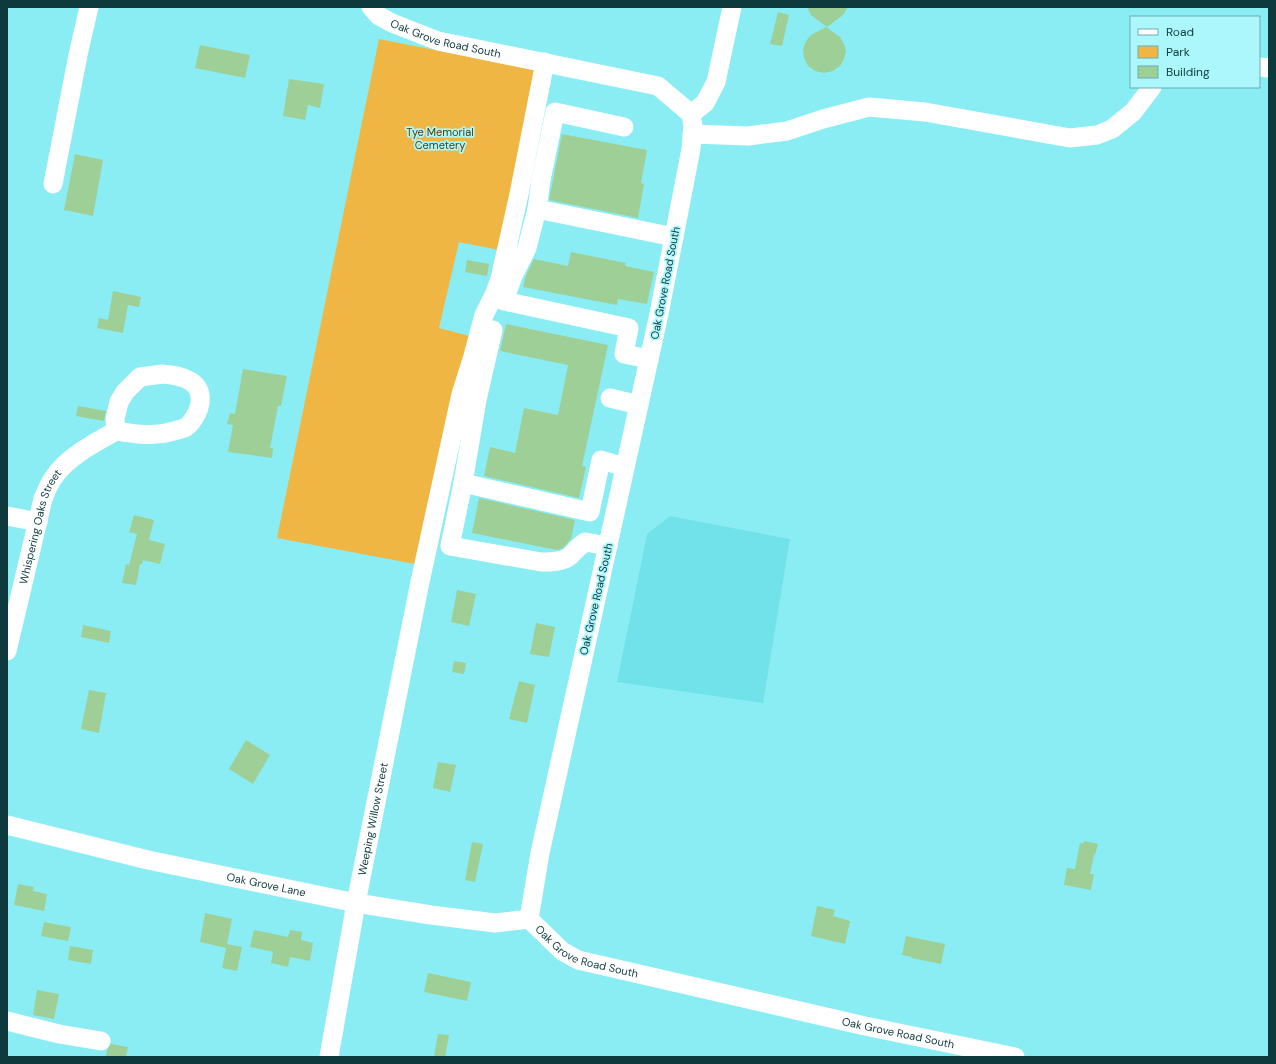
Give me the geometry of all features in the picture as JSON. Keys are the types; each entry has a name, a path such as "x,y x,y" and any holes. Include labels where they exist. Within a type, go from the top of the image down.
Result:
{"street":[{"path":"53,184 78,55 89,7"},
{"name":"Oak Grove Road South","path":"371,7 379,16 392,23 438,41 658,86 691,114 693,126 691,149 674,237 649,359 540,853 529,919 562,951 571,957 584,962 858,1024 1015,1057"},
{"path":"691,114 705,103 716,82 732,7"},
{"name":"Weeping Willow Street","path":"329,1057 356,903 420,582 461,394 484,315 500,279 519,194 545,62"},
{"path":"692,134 748,136 787,131 823,119 868,108 925,112 1070,138 1097,135 1112,129 1133,112 1151,88"},
{"path":"624,128 555,112 541,180 537,209 527,248 513,276 494,323 477,400 463,483 450,546 541,562 564,559 570,556 585,542 601,460 625,467"},
{"path":"537,209 674,237"},
{"path":"504,301 629,328 624,354 649,359"},
{"path":"163,374 177,376 190,381 198,388 201,397 199,411 186,427 163,434 144,435 116,430 115,419 119,402 140,377 163,374"},
{"path":"610,398 639,404"},
{"name":"Whispering Oaks Street","path":"7,651 43,499 54,476 68,461 116,430"},
{"path":"463,483 590,512"},
{"path":"7,516 38,522"},
{"path":"585,542 608,546"},
{"name":"Oak Grove Lane","path":"7,825 148,860 356,903 431,916 495,923 529,919"},
{"path":"7,1021 59,1034 101,1041"}],"shaded area":[{"path":"670,516 790,539 763,703 617,682 647,534"}],"green space":[{"name":"Tye Memorial Cemetery","path":"379,39 536,70 499,250 459,242 439,328 481,339 431,567 277,538"}],"building":[{"path":"807,7 848,7 843,15 827,27 811,15"},
{"path":"778,12 789,15 782,46 770,44"},
{"path":"826,27 840,37 846,51 840,66 833,71 824,73 815,71 808,66 804,58 803,49 806,41 811,35"},
{"path":"200,45 250,55 245,78 195,68"},
{"path":"289,79 324,84 320,108 308,105 305,120 283,116"},
{"path":"562,134 647,150 641,183 644,184 638,218 549,200"},
{"path":"75,154 103,160 93,216 64,210"},
{"path":"571,252 626,263 625,266 654,272 647,304 618,299 617,305 523,287 526,275 534,259 568,266"},
{"path":"467,260 489,264 487,276 465,272"},
{"path":"113,291 141,297 139,307 128,305 123,333 97,328 99,318 108,320"},
{"path":"506,324 608,345 582,466 586,467 579,498 484,476 490,447 515,453 524,408 558,415 568,365 500,351"},
{"path":"243,369 287,376 281,406 278,406 270,448 273,448 272,458 228,452 233,425 227,424 230,413 235,414"},
{"path":"78,406 106,411 104,421 76,416"},
{"path":"479,498 575,520 571,539 563,548 557,550 472,533"},
{"path":"134,515 154,520 149,540 165,544 160,564 143,560 142,564 140,564 136,585 122,583 126,564 129,565 137,534 129,532"},
{"path":"457,590 476,594 469,626 451,622"},
{"path":"536,623 555,627 549,657 530,654"},
{"path":"83,625 111,631 109,643 81,637"},
{"path":"454,661 466,663 464,674 452,672"},
{"path":"519,681 535,685 527,723 509,719"},
{"path":"89,690 106,693 99,733 81,729"},
{"path":"246,740 270,755 253,784 229,769"},
{"path":"438,762 456,765 450,792 433,788"},
{"path":"1084,841 1098,844 1090,874 1094,874 1091,890 1064,885 1067,868 1075,869 1080,843 1083,844"},
{"path":"472,842 483,844 475,882 465,880"},
{"path":"18,884 34,887 33,891 47,894 44,911 14,905"},
{"path":"817,906 835,910 833,916 850,921 845,944 811,936"},
{"path":"205,913 232,919 227,944 242,947 237,971 222,968 226,948 200,942"},
{"path":"44,922 71,927 68,941 41,936"},
{"path":"254,930 288,937 290,930 302,932 301,940 313,943 310,961 290,957 288,967 271,963 273,952 250,947"},
{"path":"906,936 945,944 941,964 902,955"},
{"path":"70,946 93,950 91,964 68,960"},
{"path":"428,973 471,982 467,1001 424,992"},
{"path":"37,990 59,994 54,1019 33,1015"},
{"path":"438,1034 449,1035 445,1057 434,1057"},
{"path":"111,1044 128,1047 126,1057 106,1057 107,1050"}]}
